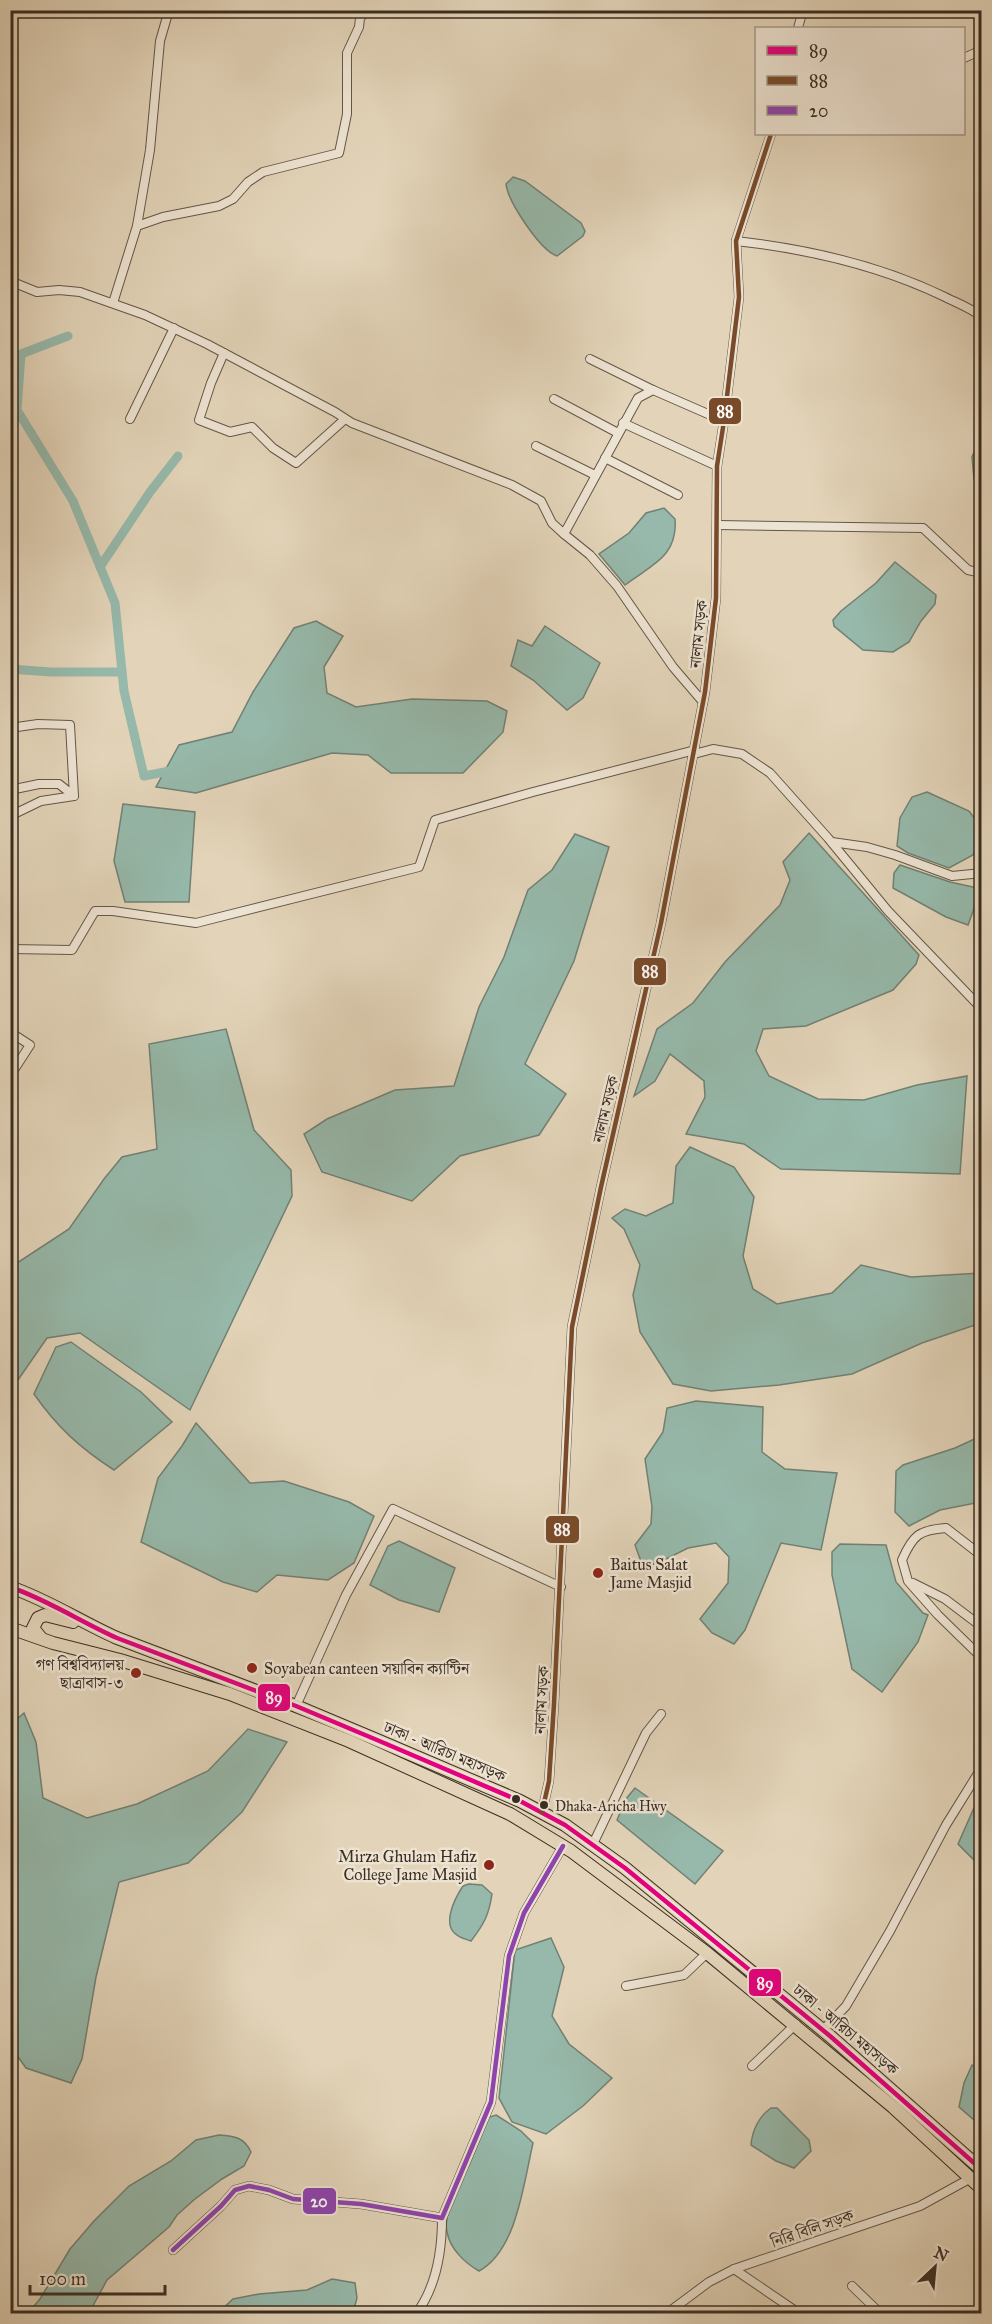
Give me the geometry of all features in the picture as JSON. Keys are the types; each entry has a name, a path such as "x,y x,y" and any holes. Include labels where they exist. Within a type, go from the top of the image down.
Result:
{"highway":[{"name":"ঢাকা - আরিচা মহাসড়ক","path":"10,1587 48,1602 92,1627 296,1706 542,1812 593,1844 823,2030 981,2170"},
{"path":"42,1639 33,1628 38,1618 45,1615 92,1627"},
{"path":"10,1628 230,1694 338,1737 510,1814 564,1846 707,1953 893,2107 981,2189"}],"street":[{"path":"113,303 137,226 150,150 160,41 169,10"},
{"path":"137,226 163,217 219,206 233,199 248,182 264,172 339,153 347,114 347,53 359,27 360,18 367,10"},
{"path":"798,27 803,10"},
{"path":"965,57 975,53 981,47"},
{"name":"নালাম সড়ক","path":"542,1812 550,1769 561,1587 572,1327 600,1187 661,923 695,752 716,598 717,466 739,297 736,241 771,135"},
{"path":"736,241 791,247 852,262 913,282 981,317"},
{"path":"10,281 37,291 80,292 174,328 352,423 512,485 541,501 552,523 590,555 616,586 673,667 703,702"},
{"path":"130,419 174,328"},
{"path":"224,353 211,382 199,420 230,432 252,427 273,448 296,463 345,418"},
{"path":"590,359 724,421"},
{"path":"564,534 638,398 653,390"},
{"path":"554,399 618,433"},
{"path":"623,423 717,466"},
{"path":"536,446 595,475"},
{"path":"605,458 678,495"},
{"path":"717,525 923,528 968,570 981,573"},
{"path":"10,555 10,562"},
{"path":"10,728 38,724 70,725 74,796"},
{"path":"10,949 72,950 94,910 196,923 419,867 435,820 533,792 713,749 742,754 770,773 832,842 888,911 981,1009"},
{"path":"10,790 39,784 59,784 74,796"},
{"path":"10,816 41,801 74,796"},
{"path":"832,842 867,847 952,876 981,873"},
{"path":"10,1032 30,1045 10,1076"},
{"path":"296,1706 346,1595 393,1509 561,1587"},
{"path":"981,1556 946,1528 927,1529 911,1539 902,1560 908,1581 981,1658"},
{"path":"908,1581 945,1599 981,1627"},
{"path":"593,1844 646,1733 661,1714"},
{"path":"823,2030 846,2006 946,1825 981,1767"},
{"path":"416,2313 433,2284 440,2258 442,2218 491,2102 509,1956 525,1913 564,1846"},
{"path":"626,1986 684,1975 707,1953"},
{"path":"752,2066 795,2024"},
{"name":"নিরি বিলি সড়ক","path":"666,2313 709,2282 734,2270 920,2206 971,2178"},
{"path":"173,2250 235,2190 249,2186 269,2190 293,2199 361,2204 442,2218"},
{"path":"734,2270 800,2313"},
{"path":"852,2286 881,2313"}],"shaded area":[{"path":"513,177 525,181 581,223 585,231 583,236 557,256 550,252 534,235 512,202 506,184"},
{"path":"981,437 982,486 974,479 972,457"},
{"path":"664,508 675,519 672,543 661,559 625,585 599,554 629,533 646,513"},
{"path":"895,562 936,595 935,604 921,621 909,642 893,652 863,650 834,626 833,620 876,583"},
{"path":"316,621 343,636 324,667 327,693 356,707 412,699 487,701 507,711 503,732 463,773 391,773 368,755 332,753 196,793 156,787 179,745 232,732 253,692 294,628"},
{"path":"545,626 600,663 583,698 567,710 533,680 511,666 518,640 532,646"},
{"path":"927,792 969,811 981,827 981,834 973,855 949,868 908,853 897,846 900,818 912,797"},
{"path":"123,804 195,812 189,902 125,902 114,861"},
{"path":"809,833 919,955 916,964 893,990 806,1026 763,1029 756,1051 769,1076 818,1099 864,1100 917,1085 967,1076 960,1174 781,1169 744,1144 686,1134 705,1097 704,1081 670,1054 655,1081 634,1096 657,1029 693,1003 725,962 780,905 790,880 783,862"},
{"path":"575,834 609,847 574,961 525,1064 566,1094 539,1135 460,1156 412,1201 322,1172 304,1134 327,1119 395,1090 454,1086 479,1007 504,957 528,890 552,870"},
{"path":"900,865 950,882 978,888 975,906 968,925 946,917 893,888 894,873"},
{"path":"226,1029 254,1130 291,1170 292,1196 190,1410 80,1333 47,1338 11,1390 11,1267 69,1229 122,1157 157,1149 149,1044"},
{"path":"690,1147 734,1167 754,1197 743,1256 753,1289 777,1304 832,1293 861,1265 911,1277 981,1273 981,1323 922,1343 852,1374 779,1385 711,1391 673,1384 640,1332 633,1295 640,1265 624,1229 612,1218 625,1209 646,1216 673,1203 676,1166"},
{"path":"71,1342 141,1392 172,1422 114,1470 70,1436 51,1417 34,1394 56,1347"},
{"path":"696,1401 763,1407 762,1452 785,1469 837,1473 821,1550 781,1543 745,1630 734,1644 712,1633 700,1619 728,1583 729,1557 716,1543 688,1548 658,1563 643,1567 635,1545 651,1524 652,1507 645,1459 663,1432 667,1408"},
{"path":"196,1423 250,1483 284,1481 349,1502 374,1516 354,1563 328,1580 277,1575 257,1592 223,1582 141,1542 158,1478"},
{"path":"981,1436 981,1502 940,1510 909,1526 895,1512 896,1471 903,1465 955,1448"},
{"path":"399,1541 455,1568 439,1612 399,1600 370,1585 388,1546"},
{"path":"840,1544 886,1545 896,1582 923,1613 928,1615 918,1642 882,1692 852,1669 832,1575 832,1552"},
{"path":"24,1713 36,1742 43,1798 87,1818 137,1804 208,1771 248,1729 287,1742 242,1812 188,1863 119,1882 96,1977 82,2059 71,2083 26,2068 11,2047 10,1725"},
{"path":"635,1788 723,1851 695,1884 617,1820 626,1799"},
{"path":"981,1792 981,1859 976,1862 958,1844"},
{"path":"482,1885 492,1894 485,1919 471,1941 452,1931 450,1925 453,1904 463,1886"},
{"path":"551,1938 564,1967 552,2016 569,2044 612,2078 583,2106 546,2134 512,2122 499,2098 515,1950"},
{"path":"972,2065 981,2071 981,2126 959,2107 964,2083"},
{"path":"771,2108 777,2108 809,2140 811,2151 794,2168 776,2161 751,2145 757,2124"},
{"path":"496,2115 521,2131 533,2143 522,2195 510,2232 492,2261 479,2271 455,2250 447,2232 446,2223 451,2203 476,2149 487,2118"},
{"path":"219,2135 234,2137 245,2143 251,2152 244,2166 195,2199 177,2215 169,2227 107,2280 89,2313 32,2313 34,2306 70,2249 129,2186 171,2161 196,2140"},
{"path":"332,2279 355,2283 357,2298 353,2313 218,2313 233,2299 259,2294 307,2290"}],"waterway":[{"path":"68,336 21,354 17,410 73,501 115,603 124,691 144,776 175,770"},
{"path":"100,567 150,492 178,456"},
{"path":"10,669 51,672 122,672"}],"transit line":[{"name":"88","path":"542,1812 549,1781 554,1704 572,1327 661,923 705,692 716,598 717,466 739,297 736,241 771,135"},
{"name":"89","path":"10,1587 38,1598 117,1638 296,1706 520,1801 565,1825 625,1868 830,2036 982,2170"},
{"name":"20","path":"173,2250 235,2190 249,2186 269,2190 293,2199 361,2204 442,2218 491,2102 509,1956 524,1913 563,1846"}],"place":[{"name":"Baitus Salat Jame Masjid","path":"598,1573"},
{"name":"Soyabean canteen সয়াবিন ক্যান্টিন","path":"252,1668"},
{"name":"গণ বিশ্ববিদ্যালয় ছাত্রাবাস-৩","path":"136,1673"},
{"name":"Dhaka-Aricha Hwy","path":"544,1805"},
{"name":"Mirza Ghulam Hafiz College Jame Masjid","path":"489,1865"}]}
